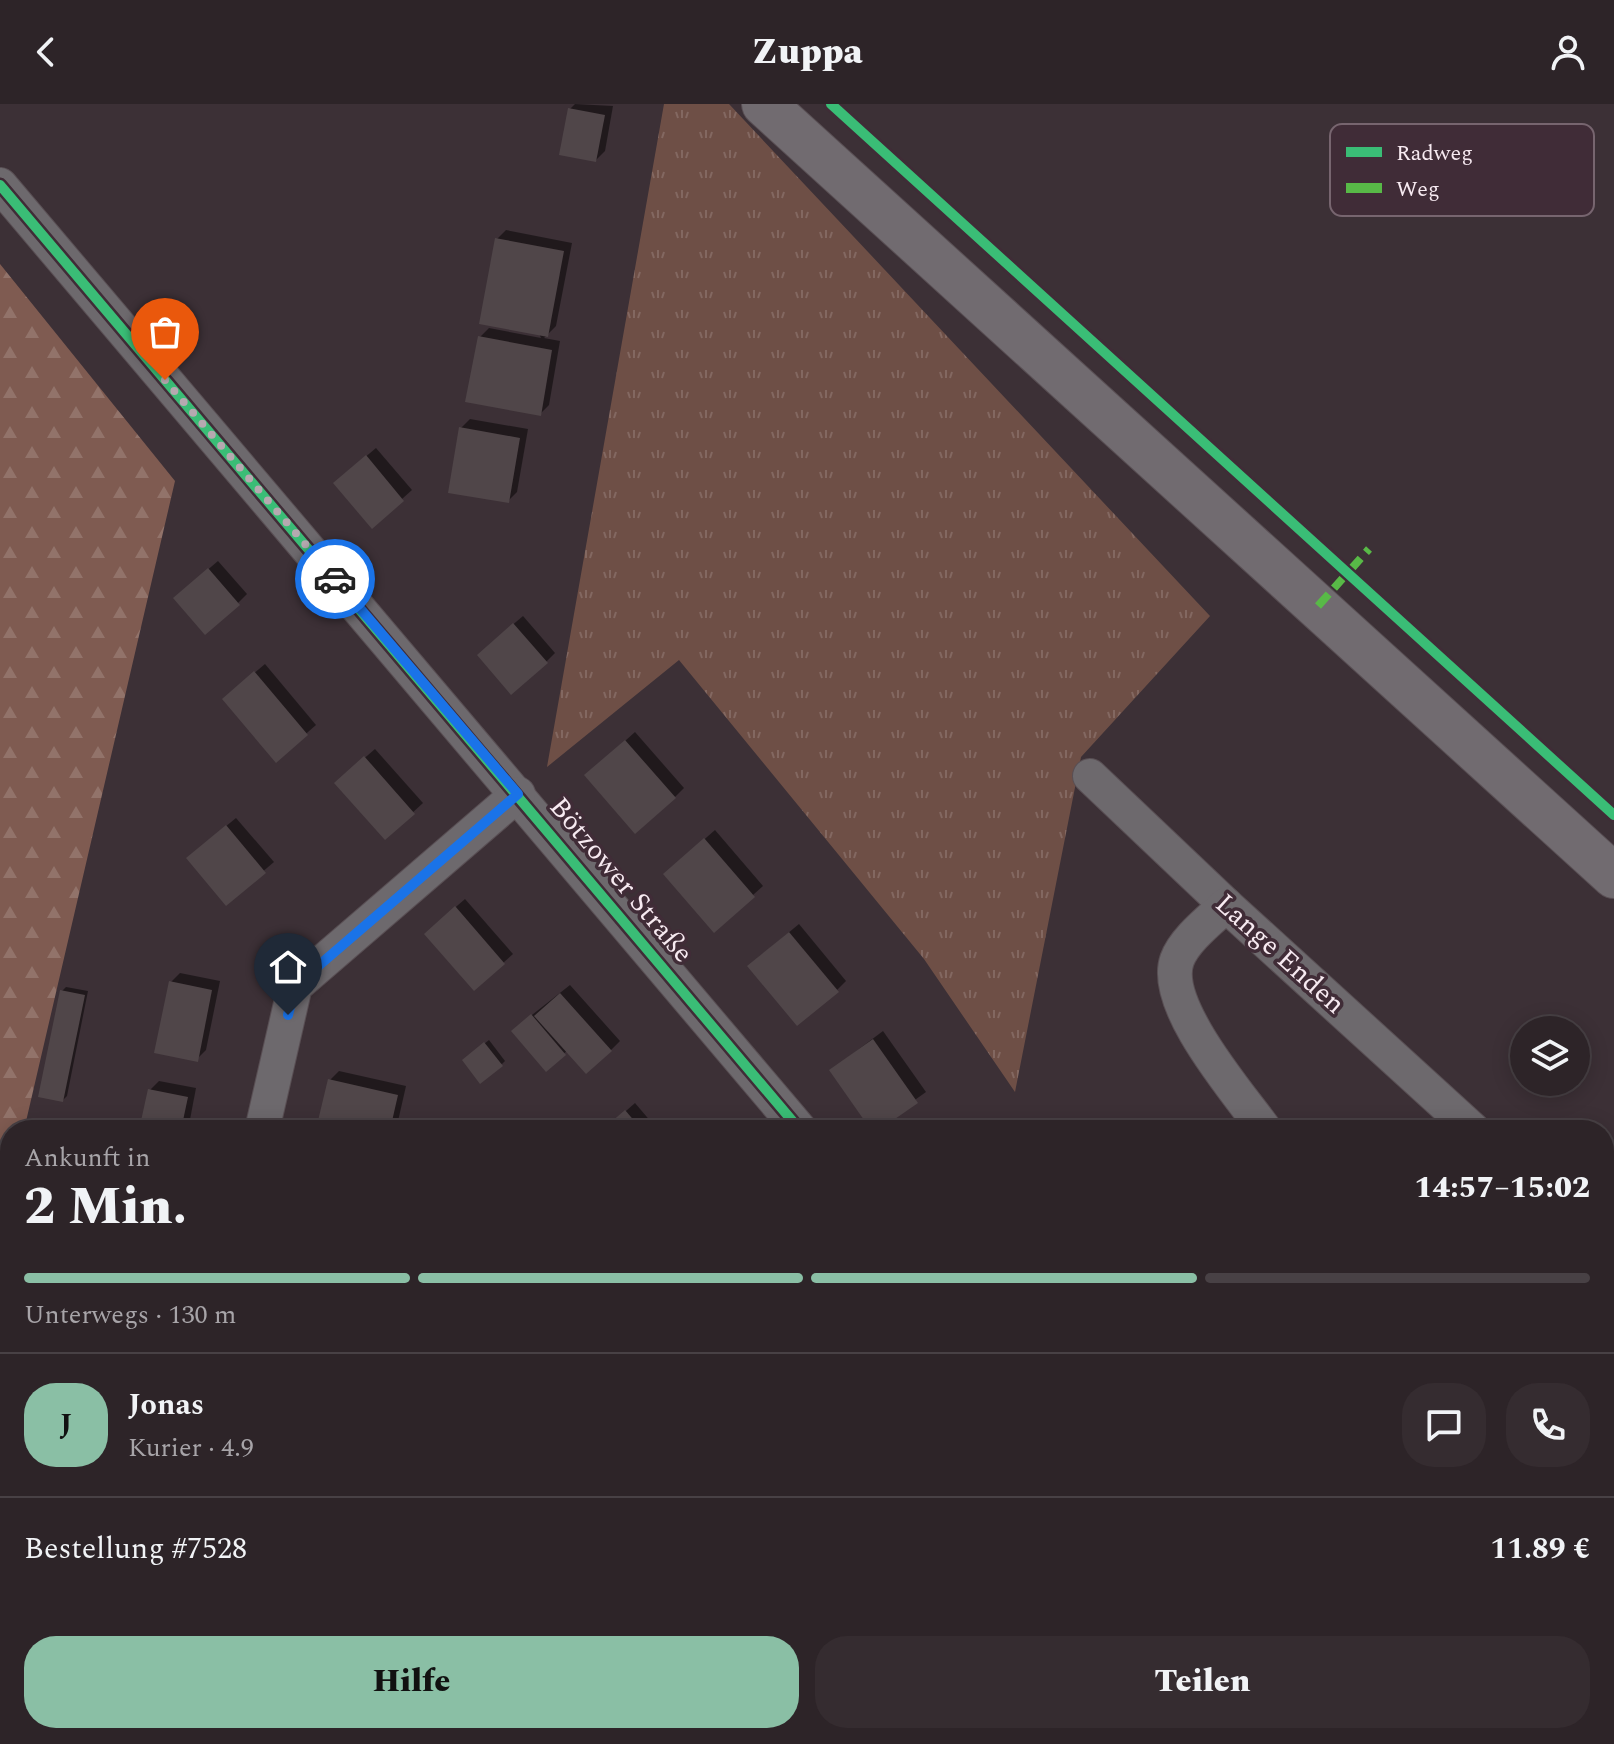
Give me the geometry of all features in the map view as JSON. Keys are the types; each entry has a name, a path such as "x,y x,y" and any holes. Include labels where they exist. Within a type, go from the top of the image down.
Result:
{"main road":[{"path":"764,104 1614,876"}],"street":[{"name":"Bötzower Straße","path":"0,185 792,1120"},
{"name":"Lange Enden","path":"1090,776 1462,1120"},
{"path":"264,1120 295,986 518,794"},
{"path":"1226,905 1177,959 1174,984 1183,1009 1258,1120"}],"green space":[{"path":"664,104 729,104 1210,616 1081,757 1015,1092 924,959 679,660 547,767"},
{"path":"0,264 175,481 26,1120 0,1120"}],"building":[{"path":"568,108 605,115 596,162 559,155"},
{"path":"495,238 564,251 548,337 479,324"},
{"path":"478,336 552,350 541,416 465,402"},
{"path":"459,427 520,438 509,503 448,493"},
{"path":"366,455 404,501 372,529 333,483"},
{"path":"208,568 240,605 205,635 173,598"},
{"path":"513,623 548,663 511,695 477,655"},
{"path":"254,671 308,735 276,763 222,699"},
{"path":"625,740 676,798 635,834 584,775"},
{"path":"364,756 415,814 385,840 334,783"},
{"path":"226,825 266,873 226,906 186,858"},
{"path":"704,838 755,897 714,933 663,874"},
{"path":"455,906 505,964 474,991 424,934"},
{"path":"789,932 839,992 797,1026 747,966"},
{"path":"169,981 212,990 198,1062 154,1053"},
{"path":"60,990 85,995 63,1102 38,1097"},
{"path":"560,993 612,1051 586,1074 534,1016"},
{"path":"531,1014 566,1055 546,1072 511,1031"},
{"path":"873,1039 918,1103 893,1120 864,1120 829,1070"},
{"path":"484,1042 503,1066 480,1084 462,1060"},
{"path":"328,1079 398,1095 392,1120 318,1120"},
{"path":"148,1089 188,1097 183,1120 141,1120"},
{"path":"625,1110 634,1120 614,1120"}],"marked path":[{"path":"1318,606 1369,549"}],"cycle path":[{"path":"831,104 1614,815"},
{"path":"0,185 792,1120"}],"way so far":[{"path":"165,380 335,579"}],"route":[{"path":"288,1015 295,986 518,794 335,579"}]}
